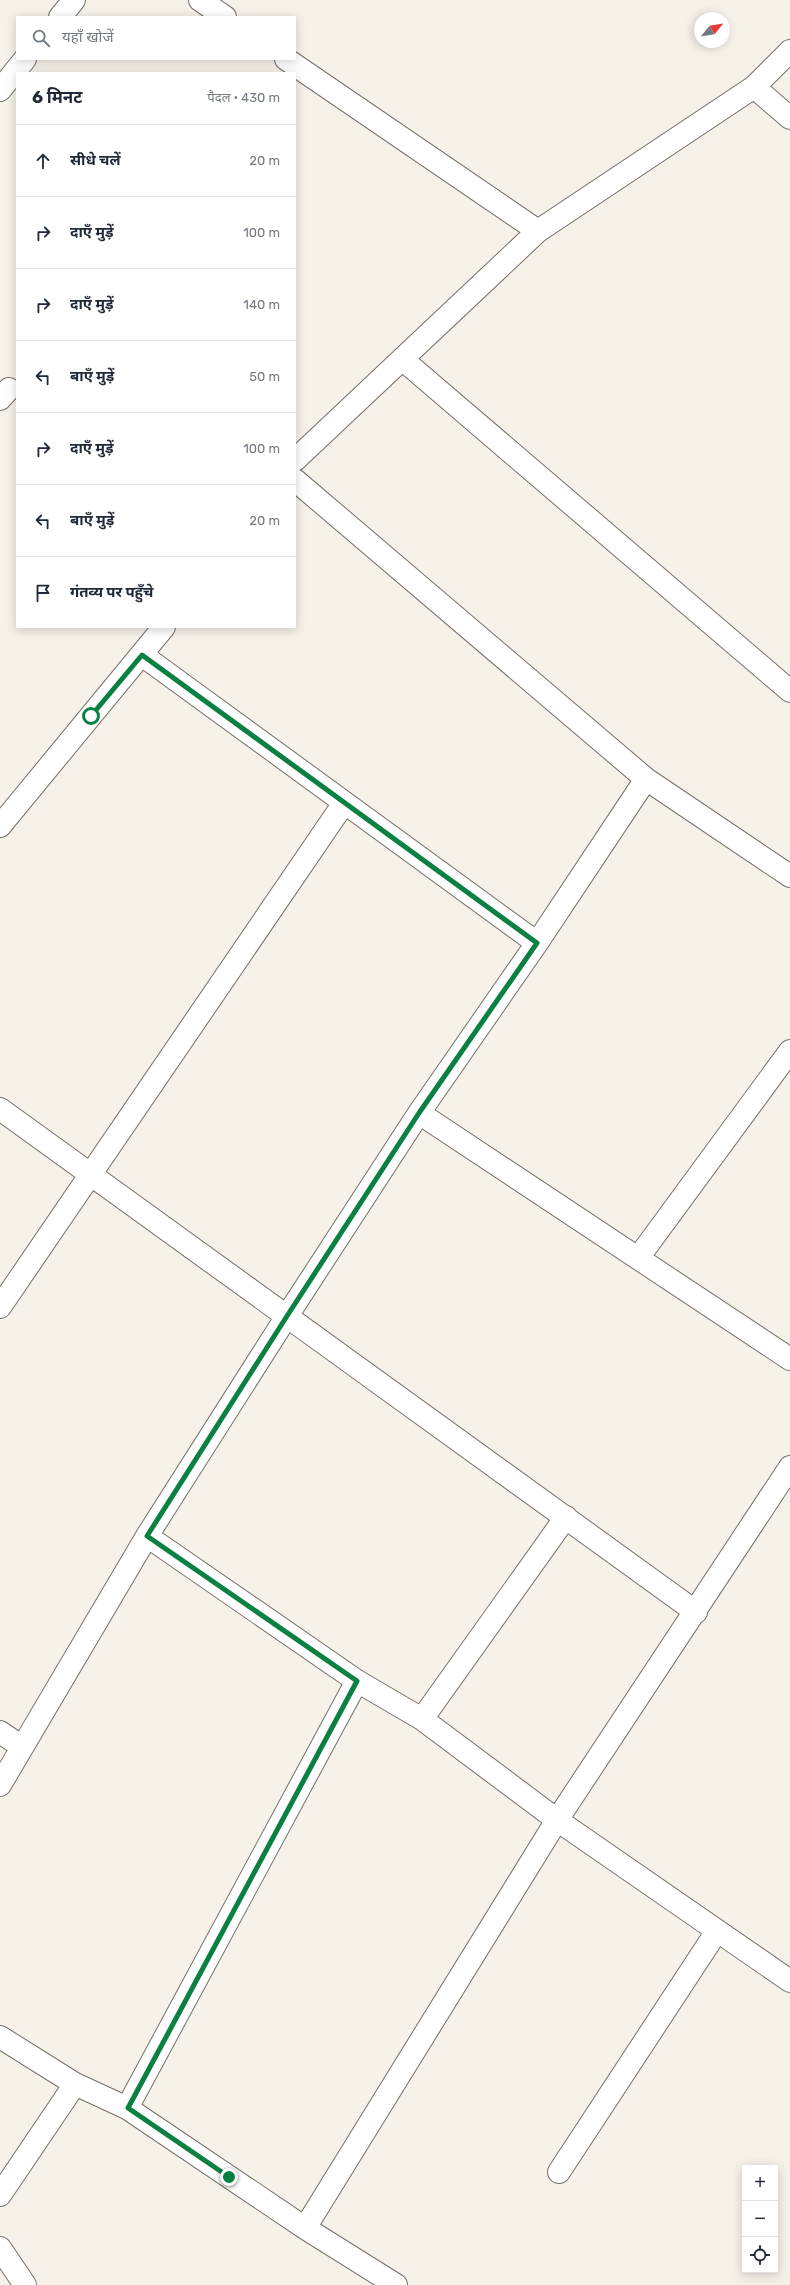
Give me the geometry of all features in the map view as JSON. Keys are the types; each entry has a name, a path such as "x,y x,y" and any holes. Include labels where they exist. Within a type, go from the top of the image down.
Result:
{"street":[{"path":"61,16 74,0"},
{"path":"200,0 224,16"},
{"path":"296,459 538,231 754,87 790,52"},
{"path":"0,90 24,60"},
{"path":"287,60 538,231"},
{"path":"754,87 790,118"},
{"path":"402,359 790,691"},
{"path":"296,481 646,779 790,876"},
{"path":"0,826 163,628"},
{"path":"142,655 537,943"},
{"path":"0,1785 147,1536 287,1316 419,1113 537,943 646,779"},
{"path":"0,1307 344,803"},
{"path":"638,1258 790,1051"},
{"path":"0,1109 696,1612"},
{"path":"419,1113 790,1359"},
{"path":"305,2228 558,1820 790,1467"},
{"path":"422,1719 566,1517"},
{"path":"147,1536 357,1681 422,1719 558,1820 790,1982"},
{"path":"128,2108 357,1681"},
{"path":"0,1732 22,1747"},
{"path":"558,2172 717,1931"},
{"path":"0,2037 75,2084 128,2108 305,2228 396,2285"},
{"path":"0,2195 75,2084"},
{"path":"0,2248 25,2285"}],"route":[{"path":"91,716 142,655 537,943 419,1113 287,1316 147,1536 357,1681 128,2108 229,2177"}]}
